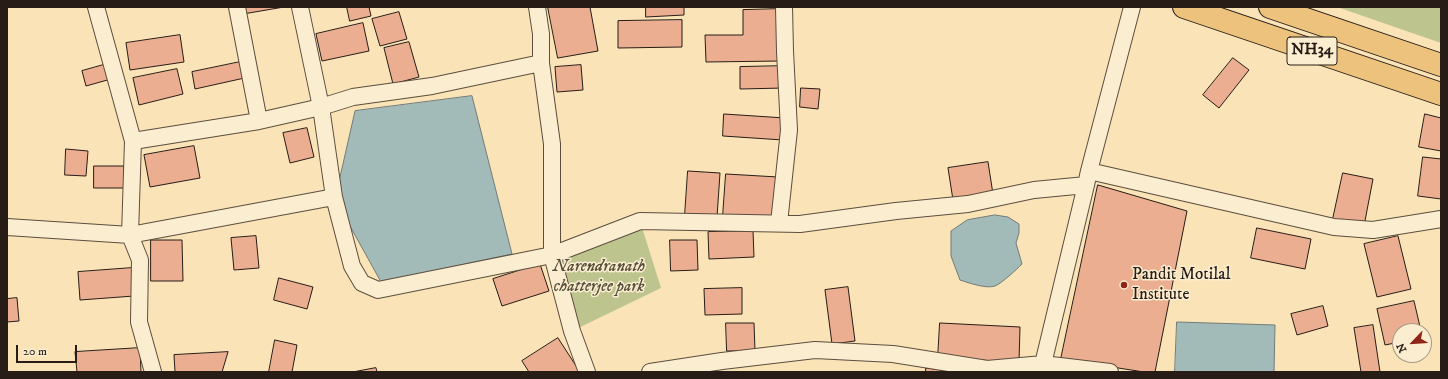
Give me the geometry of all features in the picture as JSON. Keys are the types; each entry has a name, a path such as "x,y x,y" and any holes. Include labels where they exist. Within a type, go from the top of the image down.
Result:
{"main road":[{"name":"NH34","path":"1184,7 1441,94"},
{"path":"1270,7 1441,64"}],"street":[{"path":"96,7 133,141 130,235 140,260 139,322 153,372"},
{"path":"237,7 259,121"},
{"path":"300,7 321,107 334,197 352,266 362,283 378,290 552,254 640,221 800,224 896,211 968,204 1087,178 1334,227 1373,230 1441,219"},
{"path":"537,7 541,34 541,63 552,144 552,254 572,331 587,372"},
{"path":"779,224 789,130 784,7"},
{"path":"1042,368 1087,178 1132,7"},
{"path":"133,141 259,121 321,107 353,97 432,86 541,63"},
{"path":"7,227 130,235 334,197"},
{"path":"650,372 722,361 815,350 893,354 986,370 1042,368 1110,372"}],"green space":[{"path":"1337,7 1441,7 1441,43"},
{"name":"Narendranath chatterjee park","path":"640,221 661,288 572,331 552,255"}],"water":[{"path":"472,96 512,254 381,282 335,199 355,111"},
{"path":"995,215 1008,217 1019,224 1019,233 1016,243 1022,264 995,286 982,286 960,280 951,256 951,231 967,220"},
{"path":"1177,322 1275,325 1274,372 1175,372"}],"building":[{"path":"242,7 284,7 243,14"},
{"path":"347,7 369,7 371,16 350,21"},
{"path":"548,7 590,7 598,51 558,58"},
{"path":"646,7 684,7 684,15 646,17"},
{"path":"780,9 781,61 706,62 705,35 743,35 743,10"},
{"path":"399,12 407,39 380,46 372,19"},
{"path":"682,20 682,47 618,48 618,21"},
{"path":"363,23 369,51 322,61 316,34"},
{"path":"180,35 184,62 130,70 126,43"},
{"path":"409,42 419,77 393,84 384,48"},
{"path":"1233,58 1249,70 1219,108 1203,95"},
{"path":"245,61 249,77 195,89 192,72"},
{"path":"107,64 111,79 86,86 82,71"},
{"path":"581,65 583,90 557,92 555,67"},
{"path":"784,66 784,88 740,89 740,67"},
{"path":"177,69 183,94 139,105 133,78"},
{"path":"801,88 820,89 818,109 800,107"},
{"path":"724,114 785,118 783,140 723,136"},
{"path":"1425,114 1441,118 1441,151 1419,147"},
{"path":"307,128 314,157 290,163 283,133"},
{"path":"194,146 200,178 150,187 144,155"},
{"path":"66,149 88,151 86,176 65,175"},
{"path":"1423,157 1441,159 1441,199 1418,196"},
{"path":"988,162 993,194 953,200 948,168"},
{"path":"94,166 124,166 124,188 94,188"},
{"path":"688,171 720,173 717,217 685,215"},
{"path":"1343,173 1373,179 1364,226 1333,219"},
{"path":"726,174 778,177 775,219 723,216"},
{"name":"Pandit Motilal Institute","path":"1098,185 1187,211 1155,372 1144,372 1061,359"},
{"path":"1257,228 1311,239 1305,269 1251,258"},
{"path":"753,231 754,257 709,259 708,232"},
{"path":"256,236 259,268 234,270 231,238"},
{"path":"1398,236 1411,289 1377,297 1364,244"},
{"path":"151,240 182,240 183,281 151,281"},
{"path":"670,240 697,240 698,270 671,271"},
{"path":"540,264 549,291 502,306 493,279"},
{"path":"132,268 134,296 80,300 78,272"},
{"path":"279,278 313,287 307,309 274,300"},
{"path":"848,287 855,341 832,344 825,290"},
{"path":"742,288 742,314 705,315 704,289"},
{"path":"17,298 19,321 7,322 7,299"},
{"path":"1414,301 1419,323 1392,323 1392,344 1385,345 1377,309"},
{"path":"1323,306 1328,326 1297,335 1291,314"},
{"path":"726,323 754,323 755,351 727,351"},
{"path":"940,323 1020,327 1019,362 938,358"},
{"path":"1373,325 1380,372 1361,372 1354,328"},
{"path":"558,338 580,372 529,372 522,361"},
{"path":"275,340 297,345 292,372 269,372"},
{"path":"140,348 141,372 77,372 75,352"},
{"path":"228,352 222,372 175,372 174,355"},
{"path":"376,368 377,372 353,372"},
{"path":"926,368 958,372 926,372"}],"place":[{"name":"Pandit Motilal Institute","path":"1124,285"}]}
